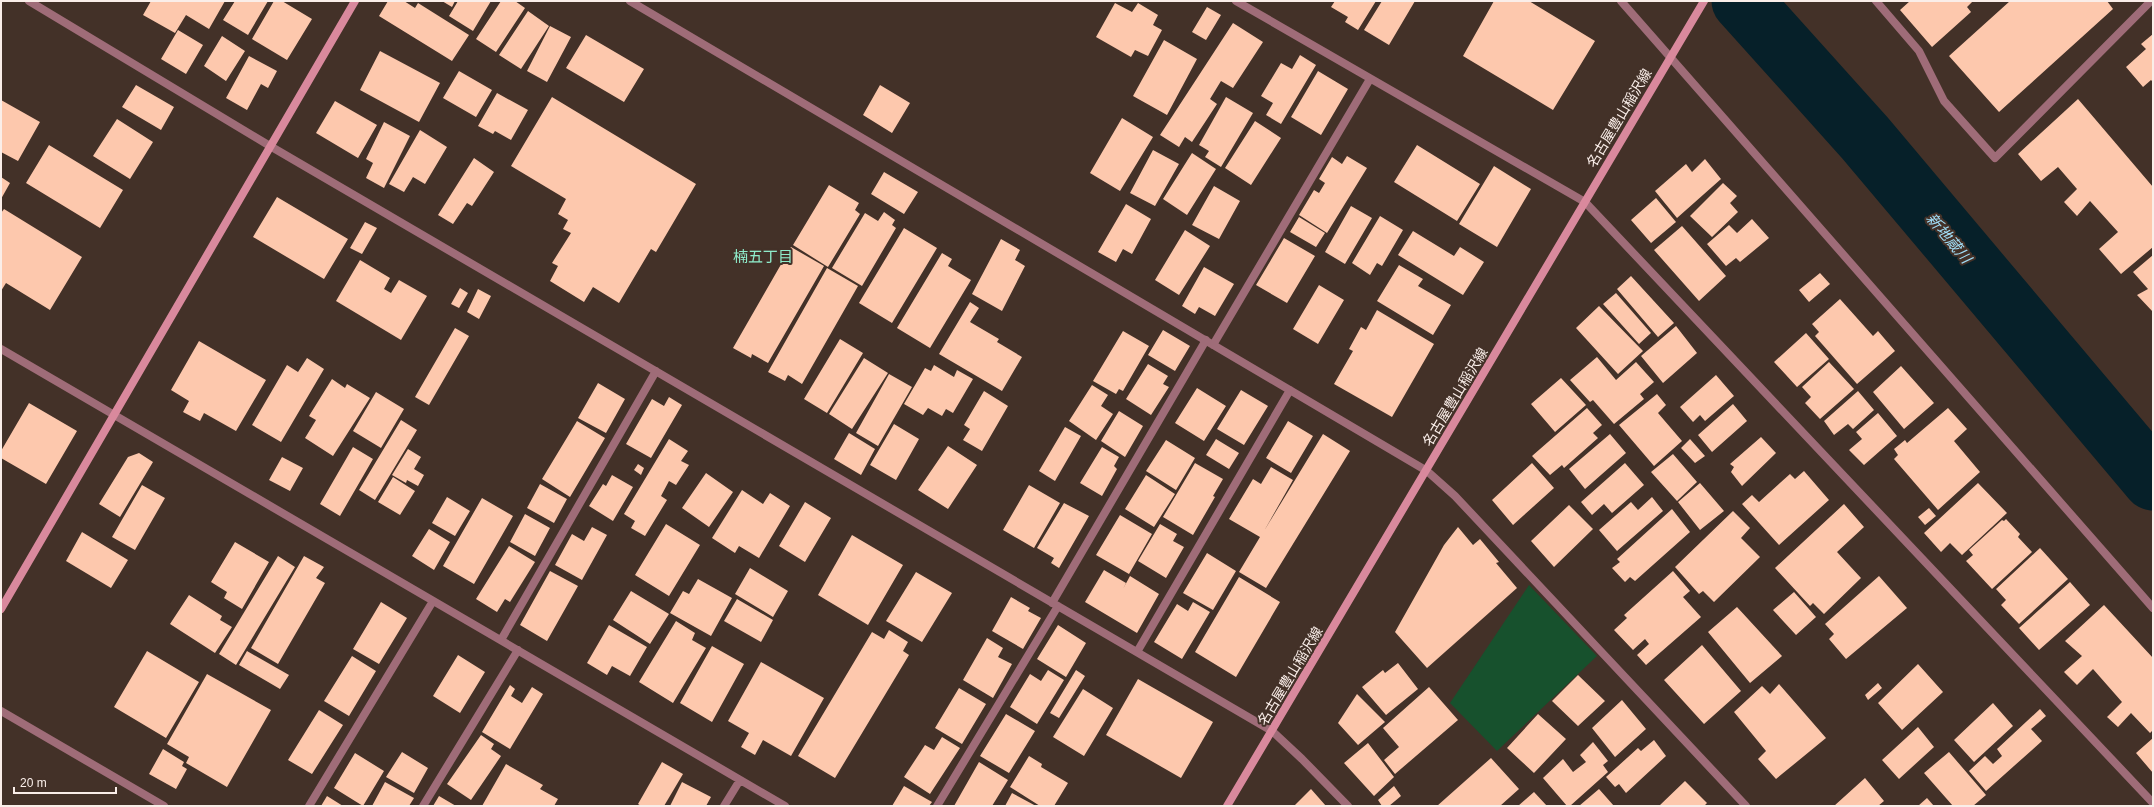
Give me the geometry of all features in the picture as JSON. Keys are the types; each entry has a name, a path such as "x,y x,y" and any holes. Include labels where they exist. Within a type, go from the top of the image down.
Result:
{"main road":[{"path":"1,609 355,1"},
{"name":"名古屋豊山稲沢線","path":"1227,806 1427,471 1704,1"}],"street":[{"path":"29,1 270,146 1272,731 1302,758 1348,806"},
{"path":"630,1 1427,471 1455,496 1746,806"},
{"path":"1236,1 1250,4 1370,79 1585,202 2153,803"},
{"path":"1621,1 1673,54 2153,608"},
{"path":"1876,1 1919,51 1944,102 1995,158 2151,1"},
{"path":"1213,345 1370,79"},
{"path":"937,806 1055,604 1206,340"},
{"path":"1,349 785,806"},
{"path":"501,640 656,371"},
{"path":"1137,652 1290,390"},
{"path":"309,806 433,601"},
{"path":"424,806 518,650"},
{"path":"1,711 164,806"},
{"path":"724,806 740,780"}],"green space":[{"path":"1529,585 1597,656 1497,751 1450,703"}],"building":[{"path":"151,1 225,1 209,29 186,15 175,33 143,15"},
{"path":"235,1 268,1 248,35 223,20"},
{"path":"274,1 282,1 312,19 287,60 252,39"},
{"path":"388,1 404,1 415,8 418,3 469,35 452,61 379,16"},
{"path":"442,1 455,1 452,7"},
{"path":"458,1 491,1 473,31 449,16"},
{"path":"501,1 515,1 525,8 496,52 476,39"},
{"path":"1335,1 1376,1 1358,30 1345,22 1348,17 1331,7"},
{"path":"1382,1 1415,1 1389,45 1364,30"},
{"path":"1494,1 1529,1 1595,41 1553,110 1463,56"},
{"path":"1910,1 1973,1 1967,7 1971,12 1932,47 1900,10"},
{"path":"2010,1 2107,1 2113,9 1999,112 1949,56"},
{"path":"1115,3 1132,12 1138,3 1158,15 1153,25 1162,30 1148,56 1135,50 1131,57 1096,37"},
{"path":"1207,7 1221,15 1206,40 1192,32"},
{"path":"528,11 549,26 521,69 499,55"},
{"path":"1233,23 1263,42 1233,88 1221,81 1210,99 1217,104 1192,142 1185,137 1179,147 1160,135"},
{"path":"550,26 571,37 547,82 527,71"},
{"path":"178,30 203,45 186,74 161,59"},
{"path":"2153,34 2153,82 2151,80 2143,87 2126,67 2146,49 2141,44"},
{"path":"586,35 644,69 624,102 566,68"},
{"path":"222,36 245,51 226,81 204,66"},
{"path":"1164,40 1197,59 1167,115 1133,96"},
{"path":"380,51 440,83 419,122 360,90"},
{"path":"1300,55 1316,65 1281,124 1266,115 1273,103 1261,96 1281,63 1292,69"},
{"path":"249,56 277,71 268,88 261,84 247,110 226,98"},
{"path":"459,71 492,90 476,117 443,98"},
{"path":"1318,71 1348,89 1321,135 1291,117"},
{"path":"136,85 174,107 161,130 122,107"},
{"path":"880,85 910,103 892,133 863,115"},
{"path":"497,93 528,110 511,140 495,131 493,134 478,126"},
{"path":"552,97 696,184 656,252 651,249 619,303 593,287 584,302 550,281 558,266 552,263 571,233 563,229 568,220 558,214 566,199 511,166"},
{"path":"1226,97 1253,113 1221,167 1205,157 1209,151 1199,145"},
{"path":"2078,99 2153,187 2153,247 2121,274 2099,249 2118,232 2090,201 2077,216 2064,202 2077,189 2058,167 2041,181 2018,154"},
{"path":"1,100 40,122 18,161 1,152"},
{"path":"335,101 377,125 358,158 316,133"},
{"path":"1122,118 1153,137 1120,191 1090,173"},
{"path":"117,119 153,142 130,179 93,156"},
{"path":"1255,121 1281,138 1251,185 1225,168"},
{"path":"384,122 410,136 384,188 366,178 373,163 366,159"},
{"path":"420,130 447,147 425,184 413,177 404,192 389,184"},
{"path":"49,145 123,190 100,228 26,183"},
{"path":"1417,145 1480,184 1457,221 1394,182"},
{"path":"1153,150 1179,164 1155,206 1130,193"},
{"path":"1192,153 1216,169 1187,215 1163,199"},
{"path":"1347,156 1367,168 1327,233 1299,215 1314,190 1319,193 1325,183 1319,179 1332,157 1342,164"},
{"path":"474,158 494,172 472,206 467,203 453,224 438,215"},
{"path":"1705,159 1721,179 1677,218 1655,191 1686,164 1692,172"},
{"path":"1494,166 1531,189 1497,247 1459,224"},
{"path":"884,172 918,192 904,214 871,194"},
{"path":"1,177 10,183 1,199"},
{"path":"1723,183 1737,196 1730,203 1738,212 1712,237 1690,216"},
{"path":"829,185 859,203 855,210 860,214 828,267 793,245"},
{"path":"1214,186 1240,201 1219,239 1192,225"},
{"path":"277,197 348,239 324,279 253,237"},
{"path":"1656,198 1676,222 1651,243 1631,220"},
{"path":"1126,204 1151,219 1132,254 1123,249 1116,262 1098,252"},
{"path":"1351,206 1372,218 1345,264 1325,252"},
{"path":"4,209 82,257 50,310 6,283 1,291 1,213"},
{"path":"884,212 895,220 892,225 896,228 862,286 832,268 865,213 878,221"},
{"path":"1380,216 1403,230 1382,266 1377,263 1370,275 1352,263"},
{"path":"1299,217 1325,233 1316,247 1290,232"},
{"path":"1752,219 1769,238 1740,262 1736,258 1726,266 1707,244 1729,225 1737,233"},
{"path":"365,222 377,228 362,254 350,248"},
{"path":"1682,226 1726,276 1699,301 1654,250"},
{"path":"904,228 937,248 892,323 859,303"},
{"path":"1185,230 1210,246 1179,295 1155,280"},
{"path":"1413,231 1454,256 1460,247 1484,262 1463,295 1398,255"},
{"path":"1284,238 1315,256 1287,303 1256,285"},
{"path":"1001,239 1020,250 1015,260 1025,266 1002,311 972,294"},
{"path":"791,247 824,266 768,363 752,354 751,358 733,348"},
{"path":"942,253 952,259 948,266 971,280 930,348 897,328"},
{"path":"2153,255 2153,312 2137,295 2148,289 2133,272"},
{"path":"360,260 390,278 384,289 391,293 399,280 427,296 401,340 336,301"},
{"path":"1399,265 1423,279 1418,286 1451,305 1433,335 1377,301"},
{"path":"1204,267 1234,284 1215,316 1199,307 1195,314 1182,306"},
{"path":"827,268 858,286 802,384 788,375 785,381 768,372"},
{"path":"1820,273 1830,284 1809,302 1799,290"},
{"path":"1631,276 1674,323 1658,337 1617,289"},
{"path":"1319,285 1344,300 1318,344 1293,329"},
{"path":"460,288 468,293 459,308 451,304"},
{"path":"478,289 491,296 479,319 467,312"},
{"path":"1616,293 1651,333 1639,344 1603,304"},
{"path":"1840,299 1873,336 1878,331 1895,351 1857,384 1815,336 1819,332 1812,324"},
{"path":"970,302 979,308 970,322 999,339 997,342 1022,357 1002,391 939,354"},
{"path":"1599,306 1643,351 1618,374 1576,328"},
{"path":"1377,310 1434,344 1392,417 1334,384 1353,351 1349,349 1361,327 1366,330"},
{"path":"1676,326 1697,353 1663,383 1641,356"},
{"path":"455,328 469,336 429,405 415,397"},
{"path":"1163,330 1190,346 1175,371 1148,355"},
{"path":"1123,331 1149,346 1123,391 1119,389 1116,394 1093,381"},
{"path":"1806,333 1829,359 1797,387 1774,362"},
{"path":"840,339 863,353 827,413 804,399"},
{"path":"199,341 266,380 236,431 204,413 200,421 183,412 189,401 171,390"},
{"path":"1597,357 1616,380 1636,362 1654,382 1640,394 1644,399 1614,424 1593,400 1590,402 1570,380"},
{"path":"307,358 324,369 281,442 252,425 287,365 298,372"},
{"path":"864,358 888,373 852,429 829,414"},
{"path":"1829,362 1854,389 1820,419 1805,403 1811,397 1802,387"},
{"path":"1148,364 1168,376 1163,384 1169,387 1151,415 1126,399"},
{"path":"934,365 954,377 957,370 973,379 953,413 946,409 942,416 928,408 923,415 904,404 925,368 931,371"},
{"path":"1901,366 1934,403 1904,429 1873,392"},
{"path":"889,374 912,387 878,446 856,433"},
{"path":"1716,375 1734,396 1705,421 1700,415 1693,422 1680,407"},
{"path":"1561,378 1586,405 1555,432 1531,404"},
{"path":"332,379 345,388 347,384 370,398 333,456 305,438 316,420 309,416"},
{"path":"598,383 625,399 606,433 578,418"},
{"path":"1092,385 1108,395 1101,406 1113,414 1096,440 1069,421"},
{"path":"1197,388 1226,406 1204,441 1175,423"},
{"path":"1241,390 1268,406 1244,445 1217,429"},
{"path":"984,391 1008,406 982,451 963,440 970,429 964,425"},
{"path":"1858,391 1874,410 1853,429 1848,424 1834,435 1824,421"},
{"path":"376,392 404,409 381,448 353,431"},
{"path":"1657,394 1666,405 1658,413 1682,441 1654,466 1619,425"},
{"path":"669,397 682,405 651,458 626,444 652,399 664,406"},
{"path":"29,403 77,431 46,484 1,458 1,451"},
{"path":"1733,404 1747,421 1712,452 1698,435"},
{"path":"1587,408 1602,425 1593,433 1598,438 1564,468 1562,465 1550,475 1532,456"},
{"path":"1948,408 1967,429 1954,441 1980,472 1938,510 1894,459 1898,455 1894,449 1905,440 1907,443"},
{"path":"1119,411 1143,426 1125,457 1101,441"},
{"path":"1878,413 1897,436 1864,465 1849,450 1862,439 1856,432"},
{"path":"401,420 417,430 375,500 359,490"},
{"path":"577,421 605,438 570,497 542,479"},
{"path":"1288,421 1313,436 1291,473 1266,458"},
{"path":"894,424 919,439 896,480 870,465"},
{"path":"1065,427 1081,436 1055,481 1039,471"},
{"path":"849,433 875,449 861,475 834,459"},
{"path":"1323,434 1350,451 1266,588 1239,572 1260,537 1229,519 1253,479 1261,484 1271,467 1293,480 1264,531"},
{"path":"1610,434 1626,453 1585,489 1569,469"},
{"path":"1761,437 1776,453 1742,486 1731,472 1734,467 1730,464"},
{"path":"669,439 688,451 681,461 689,465 676,485 669,481 661,496 667,500 645,536 631,528 635,521 624,514"},
{"path":"1216,439 1239,453 1229,469 1206,455"},
{"path":"1690,439 1705,456 1695,463 1681,448"},
{"path":"1166,440 1195,458 1176,490 1146,471"},
{"path":"948,446 977,465 948,509 918,490"},
{"path":"353,447 373,459 340,516 320,504"},
{"path":"1102,447 1119,457 1114,466 1117,469 1102,496 1080,483"},
{"path":"408,449 421,457 414,469 424,475 418,486 407,480 406,483 392,475"},
{"path":"139,453 153,462 120,517 99,504 128,457"},
{"path":"1673,454 1697,482 1677,501 1651,472"},
{"path":"282,457 303,468 290,491 269,480"},
{"path":"1195,463 1223,479 1213,496 1215,497 1193,535 1163,517"},
{"path":"1532,463 1554,488 1513,525 1492,500"},
{"path":"1625,463 1644,485 1612,513 1604,504 1592,515 1581,502"},
{"path":"638,464 644,468 641,475 634,470"},
{"path":"1804,471 1829,500 1779,545 1742,504 1752,495 1759,502 1790,474 1795,479"},
{"path":"706,473 733,492 709,527 682,508"},
{"path":"612,475 633,487 613,521 589,506 603,484 606,486"},
{"path":"1146,475 1175,494 1154,527 1125,509"},
{"path":"393,477 415,491 400,515 378,502"},
{"path":"1700,483 1724,511 1700,530 1678,502"},
{"path":"1978,483 2007,513 1962,555 1950,543 1941,552 1924,533"},
{"path":"540,484 567,499 554,523 527,508"},
{"path":"142,485 165,498 135,550 112,537"},
{"path":"1029,485 1060,503 1034,548 1003,530"},
{"path":"742,490 763,504 770,493 790,506 759,558 739,546 735,553 712,538"},
{"path":"447,497 470,511 455,536 432,523"},
{"path":"1652,497 1663,511 1617,551 1599,530 1631,502 1638,510"},
{"path":"482,498 513,516 474,584 443,566"},
{"path":"805,502 831,518 805,562 779,546"},
{"path":"1064,503 1089,516 1059,568 1051,563 1054,558 1037,548"},
{"path":"1844,504 1864,527 1837,552 1861,578 1824,614 1813,603 1810,606 1775,568"},
{"path":"1569,505 1593,529 1554,567 1531,541"},
{"path":"1929,508 1936,516 1925,525 1918,517"},
{"path":"1672,509 1690,532 1635,581 1630,577 1625,582 1612,568 1620,562 1617,559"},
{"path":"1733,511 1750,528 1741,538 1760,557 1714,602 1703,591 1699,594 1675,567"},
{"path":"525,514 550,528 535,556 510,542"},
{"path":"1120,515 1152,534 1129,574 1096,555"},
{"path":"2006,519 2020,534 2018,537 2032,552 1992,589 1966,561 1973,555 1969,550 2002,520 2004,521"},
{"path":"666,524 700,545 669,596 635,575"},
{"path":"1160,524 1177,534 1173,541 1184,547 1166,578 1138,561"},
{"path":"592,527 607,535 582,580 555,565 572,534 584,541"},
{"path":"1458,527 1473,545 1480,539 1499,562 1496,563 1517,588 1427,668 1395,632 1444,545"},
{"path":"429,529 450,542 434,570 412,556"},
{"path":"82,532 128,560 111,588 66,561"},
{"path":"852,535 903,565 868,625 818,595"},
{"path":"235,542 269,562 242,609 224,598 227,592 211,582"},
{"path":"509,546 535,562 510,602 505,599 497,612 476,599"},
{"path":"2040,548 2068,579 2019,624 2001,605 2006,600 1996,589"},
{"path":"1207,553 1236,571 1213,610 1183,593"},
{"path":"278,556 295,567 236,665 219,654"},
{"path":"304,556 324,567 316,578 325,583 278,664 251,648"},
{"path":"750,568 788,591 773,617 735,594"},
{"path":"1104,570 1126,583 1123,589 1130,576 1159,594 1137,633 1085,602"},
{"path":"550,571 578,586 547,641 520,625"},
{"path":"1673,571 1690,591 1683,597 1701,617 1646,665 1637,655 1649,644 1645,639 1633,650 1614,630 1627,618 1624,615"},
{"path":"916,572 952,593 922,642 886,621"},
{"path":"1879,576 1907,608 1846,659 1829,639 1834,634 1825,624"},
{"path":"1239,577 1280,602 1236,677 1195,652"},
{"path":"698,579 732,598 711,636 670,613 683,591 689,594"},
{"path":"2070,582 2090,605 2039,650 2019,628"},
{"path":"631,591 669,614 650,644 613,620"},
{"path":"1794,592 1816,617 1796,635 1773,610"},
{"path":"189,595 222,616 220,620 232,627 215,653 170,624"},
{"path":"1011,597 1030,608 1028,611 1041,618 1023,649 992,631"},
{"path":"737,599 773,620 761,642 724,621"},
{"path":"381,602 407,618 379,664 353,649"},
{"path":"1193,602 1210,612 1182,659 1154,642 1177,604 1188,611"},
{"path":"2104,605 2153,658 2153,730 2150,733 2131,713 2118,727 2107,717 2122,702 2093,669 2077,685 2064,672 2082,656 2065,641"},
{"path":"1737,607 1782,656 1750,683 1708,632"},
{"path":"676,621 695,633 692,640 706,648 673,703 639,682"},
{"path":"609,625 647,647 630,676 612,666 607,675 587,663"},
{"path":"1058,625 1086,643 1066,677 1037,659"},
{"path":"889,630 908,642 903,651 909,655 835,778 798,756 872,632 884,639"},
{"path":"987,638 1003,648 998,657 1012,664 993,698 963,680"},
{"path":"1702,645 1741,691 1704,724 1664,680"},
{"path":"712,646 744,664 712,722 680,703"},
{"path":"147,651 199,682 166,738 114,707"},
{"path":"247,651 289,675 280,689 239,665"},
{"path":"458,655 485,672 460,713 433,696"},
{"path":"352,656 376,671 349,716 324,701"},
{"path":"761,662 824,698 791,756 763,740 755,755 741,747 749,733 728,721"},
{"path":"1398,663 1418,689 1386,715 1362,687 1383,670 1385,673"},
{"path":"1918,664 1943,692 1902,730 1878,703"},
{"path":"1048,670 1064,680 1037,724 1010,707 1030,674 1041,681"},
{"path":"1076,670 1085,676 1059,718 1050,713"},
{"path":"207,674 271,710 227,787 186,763 189,757 167,744"},
{"path":"1578,675 1605,701 1578,726 1552,701"},
{"path":"1138,679 1213,722 1181,778 1106,735"},
{"path":"1878,683 1882,688 1868,700 1865,695"},
{"path":"1779,684 1826,738 1776,779 1758,759 1766,751 1734,712 1762,686 1770,694"},
{"path":"510,685 515,689 511,696 522,703 532,687 543,694 510,749 482,732"},
{"path":"1429,687 1458,720 1395,774 1384,760 1399,747 1383,728"},
{"path":"959,688 986,704 962,744 935,728"},
{"path":"1083,689 1113,708 1084,756 1053,737"},
{"path":"1357,694 1385,722 1358,745 1338,723"},
{"path":"1622,700 1646,729 1615,757 1592,728"},
{"path":"1993,703 2013,726 1974,762 1954,740"},
{"path":"2040,709 2046,716 2031,729 2042,741 1986,791 1969,771 1985,756 1993,764 2002,756 1997,749"},
{"path":"319,710 343,725 312,774 288,760"},
{"path":"1006,714 1035,731 1009,773 980,756"},
{"path":"1538,714 1566,739 1534,773 1507,748"},
{"path":"1918,727 1934,747 1899,779 1882,760"},
{"path":"481,735 494,744 491,749 501,756 471,800 447,784"},
{"path":"942,737 960,748 930,794 904,777 925,745 934,750"},
{"path":"2153,738 2153,773 2136,753"},
{"path":"1654,740 1666,756 1626,793 1619,784 1615,787 1606,777 1638,748 1641,751"},
{"path":"1593,742 1608,761 1603,765 1608,772 1570,806 1567,806 1543,778 1563,759 1573,772 1586,762 1580,755"},
{"path":"1368,743 1394,777 1374,796 1344,763"},
{"path":"163,749 184,762 182,766 187,769 176,789 149,774"},
{"path":"402,752 428,768 414,793 386,777"},
{"path":"1949,752 1986,795 1973,806 1953,806 1924,773"},
{"path":"355,753 384,771 363,806 334,788"},
{"path":"1029,756 1042,764 1041,767 1068,783 1054,806 1040,806 1010,787"},
{"path":"1491,758 1519,789 1500,806 1437,806"},
{"path":"662,762 683,774 664,806 641,806 638,804"},
{"path":"979,762 1008,780 992,806 954,806"},
{"path":"506,764 543,785 540,789 558,799 554,806 482,806"},
{"path":"1865,778 1884,801 1878,806 1834,806"},
{"path":"1685,781 1707,803 1704,806 1659,806"},
{"path":"385,782 414,798 409,806 372,806"},
{"path":"682,782 711,797 706,806 670,806"},
{"path":"904,786 932,802 929,806 892,806"},
{"path":"1394,786 1401,796 1389,806 1382,806 1378,800"},
{"path":"1311,789 1326,806 1294,806"},
{"path":"1599,789 1614,806 1579,806"},
{"path":"1534,792 1547,806 1518,806"},
{"path":"1012,793 1036,806 1005,806"},
{"path":"327,796 343,806 321,806"},
{"path":"439,796 456,806 433,806"},
{"path":"1927,798 1934,806 1918,806"}],"waterway":[{"name":"新地蔵川","path":"1742,1 1865,138 2153,480"}],"district":[{"name":"楠五丁目","path":"763,256"}]}
